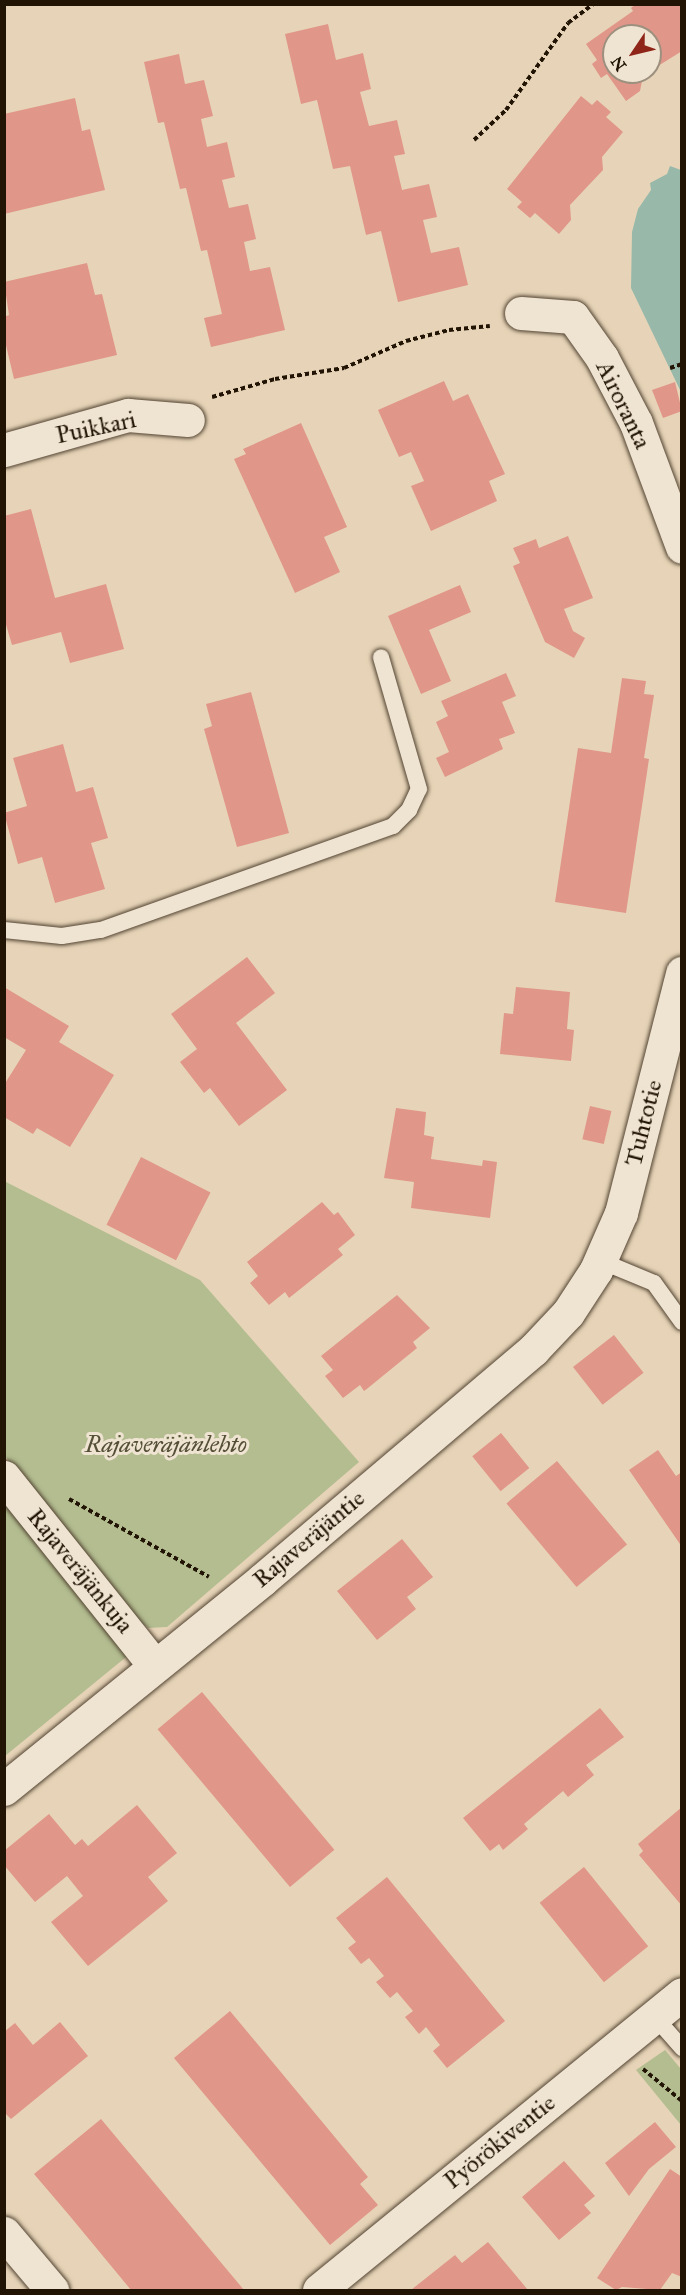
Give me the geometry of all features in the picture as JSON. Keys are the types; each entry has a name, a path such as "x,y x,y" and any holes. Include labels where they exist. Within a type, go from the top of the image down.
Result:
{"street":[{"name":"Airoranta","path":"521,313 573,317 602,358 636,423 681,547"},
{"name":"Puikkari","path":"4,450 128,415 188,420"},
{"name":"Tuhtotie","path":"598,1265 621,1213 681,973"},
{"name":"Rajaveräjäntie","path":"4,1789 263,1579 533,1350 568,1313 598,1265"},
{"name":"Rajaveräjänkuja","path":"4,1477 155,1666"},
{"name":"Pyörökiventie","path":"319,2290 681,1994"},
{"path":"4,2233 52,2290"}],"lane":[{"path":"4,930 62,936 101,930 393,826 409,810 419,789 381,657"},
{"path":"598,1265 654,1283 681,1322"},
{"path":"654,2016 681,2048"}],"path":[{"path":"474,140 506,110 568,23 593,4"},
{"path":"188,420 216,393 344,368 406,341 449,330 491,326 521,313"},
{"path":"670,368 681,364"},
{"path":"63,1497 165,1550 213,1580 263,1579"},
{"path":"634,2060 681,2101"}],"green space":[{"name":"Rajaveräjänlehto","path":"4,1181 200,1280 359,1462 167,1627 148,1628 128,1612 5,1456"},
{"path":"4,1498 131,1653 5,1756 4,1756"},
{"path":"665,2050 681,2069 681,2125 636,2070"}],"shaded area":[{"path":"670,166 681,170 681,392 631,288 632,232 638,209 651,190 650,183 667,174"}],"building":[{"path":"636,4 682,4 682,51 662,64 662,24 614,24 633,11 631,8"},
{"path":"328,24 336,60 363,53 371,89 360,92 369,126 397,120 405,154 394,156 402,190 429,184 437,217 423,220 431,253 459,247 468,285 398,302 381,231 366,235 350,166 333,169 317,100 301,104 285,34"},
{"path":"602,33 601,78 592,64 597,60 586,44"},
{"path":"179,54 185,84 204,80 213,116 201,119 207,147 227,142 235,177 222,180 229,208 248,204 256,239 244,242 250,271 270,267 285,330 211,347 204,318 222,314 207,250 201,251 186,188 180,189 164,122 158,123 144,62"},
{"path":"614,84 641,84 640,91 626,101"},
{"path":"581,96 592,105 597,100 611,112 606,117 623,132 602,157 603,170 570,205 571,220 559,234 535,213 530,218 517,207 522,202 507,189"},
{"path":"75,98 82,131 90,129 105,190 4,214 4,114"},
{"path":"87,263 95,295 102,294 117,355 14,379 4,337 4,317 9,315 4,282"},
{"path":"444,381 453,401 468,394 505,474 489,481 497,501 431,531 411,486 424,481 411,452 399,457 378,410"},
{"path":"675,382 682,411 663,418 652,390"},
{"path":"301,423 347,527 324,537 340,572 295,593 234,459 246,454 243,449"},
{"path":"31,509 55,598 106,584 124,649 70,663 61,632 12,645 4,618 4,516"},
{"path":"568,536 593,598 564,609 573,631 585,638 574,658 545,642 513,566 520,563 513,548 536,539 539,548"},
{"path":"460,585 471,612 429,630 451,681 421,694 388,616"},
{"path":"506,673 516,696 502,702 515,733 499,739 503,749 445,777 436,758 449,752 436,722 448,716 441,701"},
{"path":"622,678 646,681 644,694 654,695 644,758 649,759 626,913 555,902 578,748 611,753"},
{"path":"251,692 289,833 237,847 204,729 212,726 206,704"},
{"path":"63,744 76,792 93,787 108,838 91,843 105,889 55,903 42,857 18,864 4,813 27,806 13,758"},
{"path":"247,957 275,993 236,1023 287,1090 239,1126 210,1088 204,1093 180,1062 197,1049 171,1014"},
{"path":"4,987 69,1026 59,1042 114,1075 70,1147 37,1128 33,1134 4,1117 4,1085 26,1050 4,1037"},
{"path":"516,987 570,992 567,1029 574,1030 571,1061 500,1054 504,1013 513,1014"},
{"path":"590,1106 611,1111 604,1144 582,1139"},
{"path":"396,1108 426,1112 424,1135 434,1137 431,1159 482,1166 483,1160 497,1162 490,1218 411,1208 414,1182 384,1178"},
{"path":"141,1157 210,1192 176,1260 106,1225"},
{"path":"322,1202 334,1215 338,1212 355,1235 338,1249 343,1255 289,1298 285,1292 269,1305 250,1283 258,1276 247,1262"},
{"path":"397,1295 430,1328 413,1342 417,1348 368,1388 364,1391 360,1385 343,1398 325,1376 333,1370 321,1356"},
{"path":"614,1335 644,1373 603,1405 573,1367"},
{"path":"501,1433 529,1468 501,1491 472,1456"},
{"path":"658,1450 676,1476 682,1472 682,1547 629,1470"},
{"path":"557,1461 627,1544 577,1587 506,1503"},
{"path":"402,1539 433,1577 407,1597 416,1609 377,1640 337,1591"},
{"path":"202,1692 334,1850 290,1887 158,1729"},
{"path":"600,1708 624,1737 586,1765 594,1775 568,1797 563,1791 524,1824 528,1829 503,1850 499,1844 490,1851 463,1818"},
{"path":"137,1805 177,1853 148,1877 168,1901 88,1966 51,1922 83,1896 67,1876 35,1902 4,1865 4,1851 49,1814 75,1845 82,1839 88,1846"},
{"path":"682,1807 682,1906 639,1855 643,1851 638,1844"},
{"path":"584,1867 648,1946 604,1982 540,1903"},
{"path":"387,1877 505,2021 447,2068 433,2051 440,2045 426,2027 419,2034 405,2017 413,2011 397,1992 390,1998 376,1982 384,1976 369,1958 361,1964 348,1948 356,1942 336,1918"},
{"path":"230,2011 368,2177 360,2184 378,2205 330,2245 174,2058"},
{"path":"60,2022 88,2056 11,2119 4,2112 4,2032 15,2023 33,2045"},
{"path":"101,2119 244,2290 131,2290 34,2174"},
{"path":"655,2122 676,2147 649,2169 629,2196 605,2163"},
{"path":"564,2161 595,2196 584,2205 591,2213 559,2240 522,2197"},
{"path":"670,2169 682,2177 682,2277 672,2273 660,2290 622,2287 616,2290 597,2278"},
{"path":"488,2242 528,2290 411,2290 455,2255 462,2263"}]}
